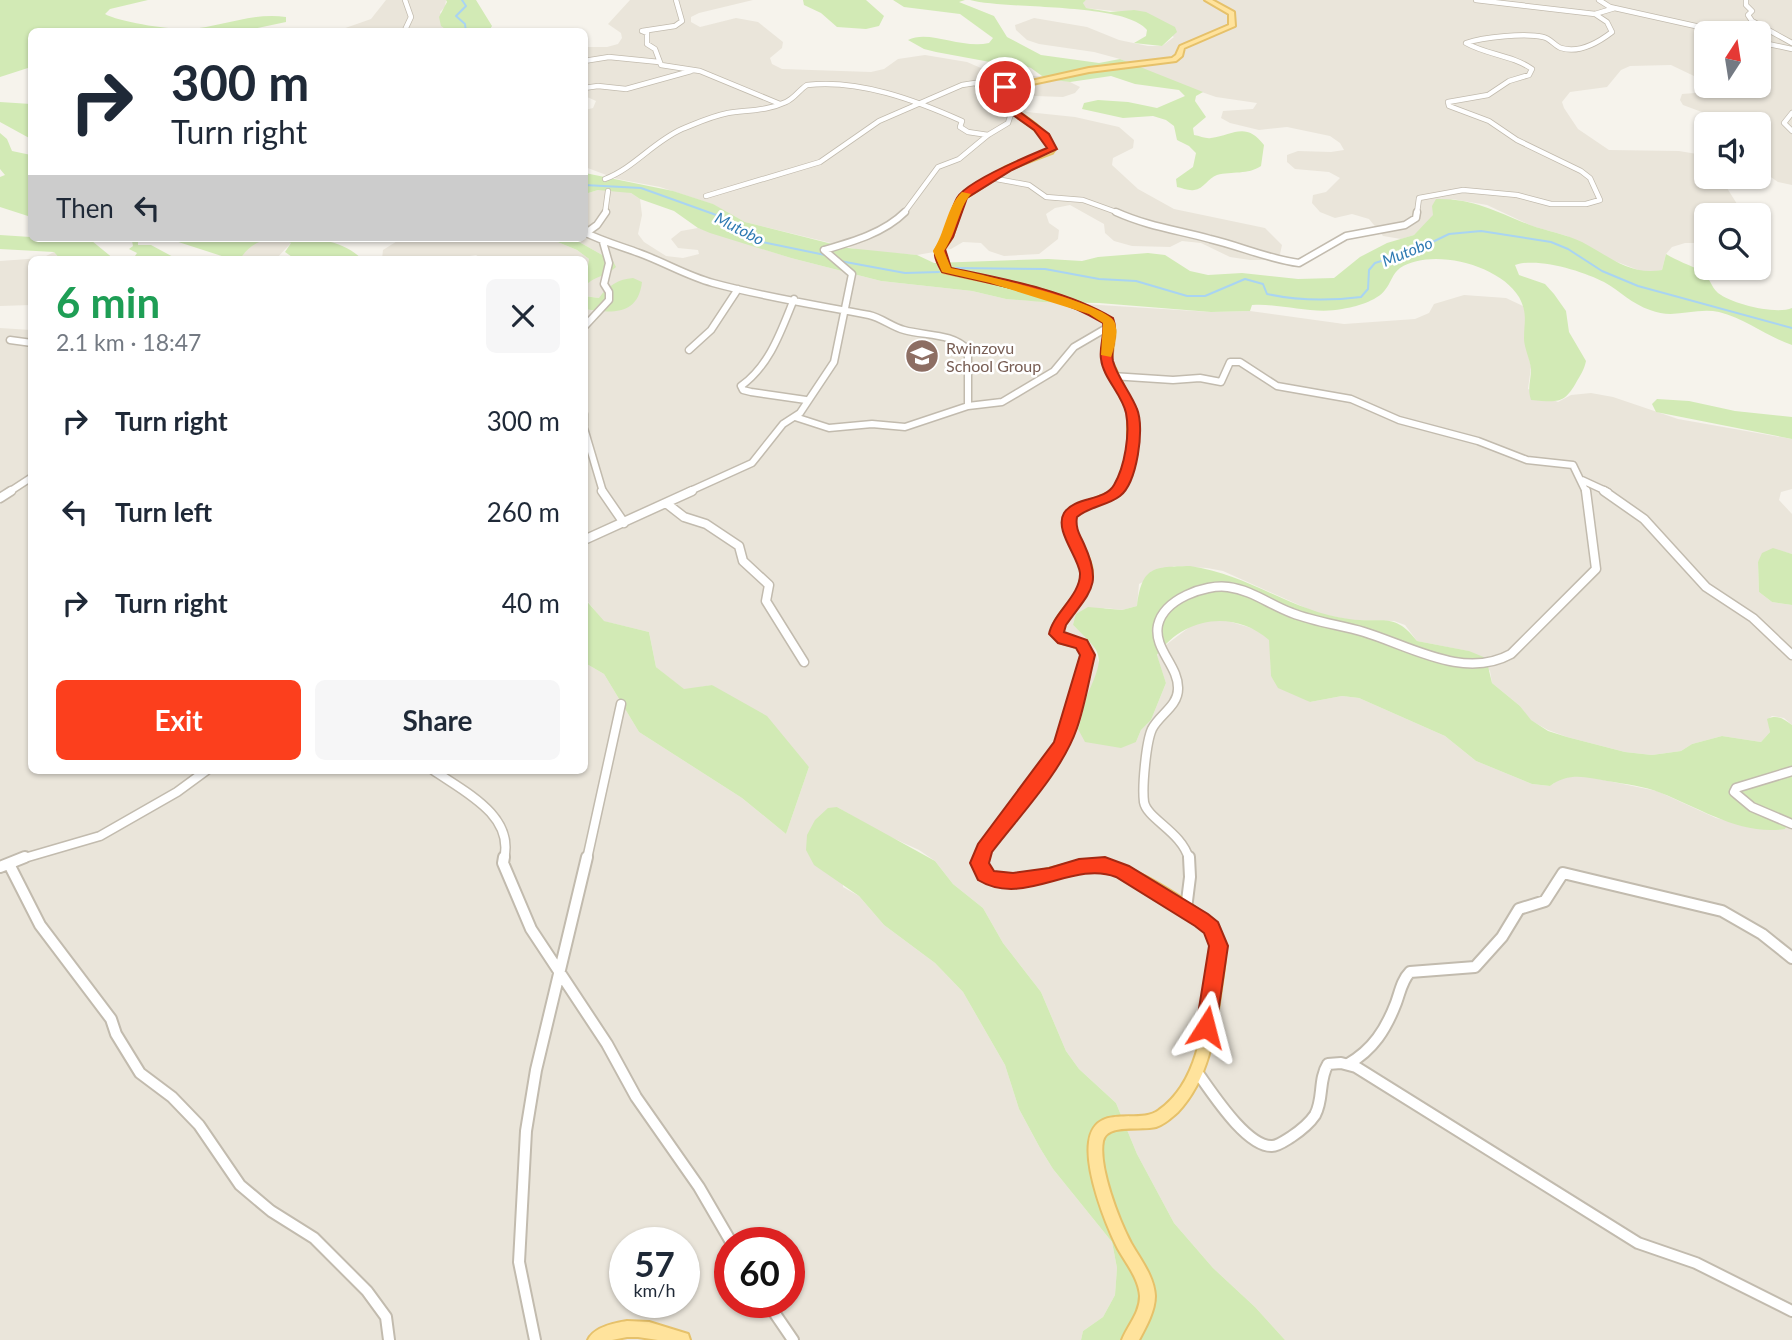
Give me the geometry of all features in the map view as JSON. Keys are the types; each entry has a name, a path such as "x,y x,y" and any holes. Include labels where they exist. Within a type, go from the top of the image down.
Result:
{"main road":[{"path":"1130,1340 1144,1316 1147,1289 1144,1274 1114,1223 1099,1171 1095,1148 1097,1138 1107,1126 1155,1121 1176,1102 1197,1072 1219,946 1211,928 1186,909 1123,872 1105,865 1079,867 1049,876 1013,881 990,878 984,874 979,863 984,849 1054,757 1068,729 1087,655 1081,644 1056,634 1058,624 1084,587 1087,576 1069,520 1073,511 1114,494 1120,488 1132,454 1132,412 1112,376 1107,360 1110,326 1104,317 1063,301 993,280 946,270 939,251 948,237 961,199 1008,168 1052,149 1046,136 999,101 999,92 1005,87 1089,70 1129,67 1177,58 1182,47 1232,26 1231,13 1208,0"},
{"path":"596,1340 614,1330 628,1328 663,1333 682,1340"}],"street":[{"path":"405,0 411,17 406,28"},
{"path":"676,0 682,21 675,26 642,31 647,33 647,44 655,49 659,62 663,66 697,70 780,104"},
{"path":"1476,0 1595,14 1615,8"},
{"path":"1599,0 1615,8 1694,26"},
{"path":"1746,0 1746,5 1752,11 1748,15 1752,22 1785,36 1792,43"},
{"path":"991,178 1029,185 1032,191 1043,197 1081,199 1100,204 1126,218 1161,230 1206,237 1246,252 1299,262 1346,236 1405,225 1416,218 1419,198 1439,193 1463,190 1500,192 1551,204 1587,204 1600,200 1590,178 1581,170 1517,140 1489,121 1449,106 1448,102 1488,95 1509,81 1530,75 1532,69 1466,43 1531,36 1545,37 1561,48 1587,47 1604,40 1612,32 1607,22 1595,14"},
{"path":"1771,45 1792,49"},
{"path":"588,60 609,57 659,62"},
{"path":"588,87 626,89 697,70"},
{"path":"605,179 629,168 651,146 681,130 729,114 780,104 794,98 804,86 832,83 919,103 962,121 960,127 963,130 988,135"},
{"path":"706,196 821,162 861,131 968,83 978,86 999,101"},
{"path":"588,538 752,463 783,424 795,417 834,362 840,343 851,271 824,250 854,241 895,222 910,208 938,167 959,159 1009,122 1012,111"},
{"path":"1792,113 1784,123 1792,131"},
{"path":"588,232 597,227 607,213 608,191"},
{"path":"588,234 640,253 695,278 794,299 817,307 873,316 907,332 954,339 965,344 968,350 968,406"},
{"path":"588,323 609,300 609,292 604,284 609,263 603,242"},
{"path":"689,350 718,322 737,289"},
{"path":"794,299 777,341 758,374 741,386 743,390 765,396 789,394 806,400"},
{"path":"795,417 828,428 872,424 905,427 968,406 1002,402 1054,371 1074,348 1110,326"},
{"path":"10,340 28,342"},
{"path":"1112,376 1173,380 1200,378 1222,382 1230,362 1236,361 1277,386 1351,399 1399,420 1478,441 1527,460 1567,463 1573,466 1582,480 1589,501 1596,569 1511,654 1493,663 1466,662 1399,646 1354,629 1327,625 1227,586 1208,588 1173,604 1161,614 1157,627 1158,644 1176,673 1178,688 1177,699 1159,718 1150,737 1144,803 1148,810 1177,836 1188,852 1191,877 1186,909"},
{"path":"588,443 599,487 624,523"},
{"path":"588,456 592,459"},
{"path":"0,498 28,480"},
{"path":"1582,480 1613,495 1644,519 1706,587 1753,618 1792,655"},
{"path":"666,502 684,517 706,524 739,546 743,561 769,585 766,601 804,662"},
{"path":"535,1340 519,1262 526,1131 536,1070 561,974 621,704"},
{"path":"1792,771 1735,788 1734,792 1737,798 1753,807 1792,824"},
{"path":"202,774 177,792 100,836 39,852 4,865 40,925 111,1019 116,1034 140,1073 172,1097 199,1125 240,1185 271,1211 314,1238 345,1266 386,1317 389,1340"},
{"path":"439,774 494,813 498,819 501,838 506,847 503,863 531,929 607,1044 636,1097 699,1187 722,1227"},
{"path":"1348,1065 1365,1057 1377,1042 1405,977 1410,972 1475,967 1502,937 1519,909 1545,901 1563,873 1722,911 1762,934 1792,958"},
{"path":"1197,1072 1255,1141 1272,1146 1288,1139 1310,1122 1318,1108 1321,1072 1328,1064 1356,1067 1638,1243 1696,1263 1792,1311"},
{"path":"778,1318 793,1340"}],"shaded area":[{"path":"386,0 446,0 445,7 440,12 447,28 345,28 371,19"},
{"path":"630,0 753,0 699,13 691,17 691,22 700,27 736,18 758,22 783,42 782,48 770,58 772,64 782,69 871,72 884,69 898,59 925,55 967,62 997,75 1042,76 1070,82 1080,87 1075,93 1063,97 1035,96 1021,99 1014,104 1027,112 1075,117 1119,127 1134,140 1133,148 1113,158 1112,165 1138,189 1174,209 1265,228 1282,245 1280,254 1269,260 1250,260 1230,257 1201,243 1182,241 1170,247 1132,246 1114,241 1105,233 1104,224 1070,205 1055,208 1046,214 1049,223 1059,230 1058,239 1039,254 1004,256 989,251 981,243 963,242 951,249 917,255 864,251 745,222 712,204 660,187 617,179 588,168 588,109 593,108 596,101 588,97 588,47 618,44 622,38 621,33 608,24"},
{"path":"1086,0 1792,0 1792,185 1771,177 1771,112 1702,112 1683,105 1680,100 1682,94 1694,93 1694,98 1771,98 1771,21 1694,21 1694,76 1671,65 1630,66 1621,70 1607,87 1570,92 1562,102 1578,129 1609,150 1694,154 1694,189 1728,189 1736,203 1694,203 1694,243 1672,247 1666,254 1662,270 1646,273 1612,260 1567,236 1532,226 1487,205 1452,199 1414,235 1401,239 1383,236 1369,219 1352,214 1335,218 1320,212 1312,203 1313,195 1326,192 1340,178 1329,172 1295,169 1287,162 1287,155 1298,151 1344,150 1340,143 1330,136 1287,127 1259,130 1230,123 1221,118 1223,111 1253,109 1257,103 1216,97 1167,80 1120,59 1094,52 1039,44 1027,40 1016,30 1015,25 1034,18 1087,27 1119,40 1148,46 1162,46 1174,37 1134,10 1123,12 1085,8 1083,3"},
{"path":"616,189 640,199 642,215 638,234 644,242 666,256 683,258 699,254 698,250 678,248 671,239 681,231 698,228 791,258 881,281 972,291 1006,299 1211,312 1250,311 1344,324 1415,319 1429,313 1434,304 1464,295 1506,298 1523,306 1526,315 1528,326 1524,336 1531,367 1528,389 1558,402 1571,395 1591,393 1613,397 1678,419 1792,439 1792,489 1781,492 1779,500 1792,514 1792,554 1773,549 1758,562 1759,592 1772,602 1792,605 1792,725 1784,718 1772,716 1768,719 1770,732 1761,742 1722,736 1692,744 1681,751 1652,755 1625,752 1567,737 1530,720 1520,706 1492,683 1490,671 1468,651 1417,641 1405,625 1394,621 1351,620 1317,613 1223,571 1207,568 1174,566 1139,584 1137,606 1122,610 1105,608 1073,625 1093,644 1100,667 1078,729 1136,742 1141,730 1151,720 1166,683 1157,656 1163,647 1195,623 1212,619 1228,621 1258,630 1270,640 1271,676 1310,702 1342,696 1359,698 1445,736 1476,761 1532,784 1550,786 1562,777 1579,775 1657,791 1716,818 1755,827 1785,829 1792,819 1792,1340 1285,1340 1255,1307 1213,1268 1174,1223 1137,1154 1116,1103 1079,1069 1066,1051 1041,992 1003,943 983,908 953,884 935,861 837,807 843,887 859,896 884,925 935,963 963,992 1005,1065 1019,1109 1040,1148 1053,1169 1112,1242 1117,1268 1115,1295 1103,1317 1083,1331 1081,1340 0,1340 0,328 28,330 28,774 588,774 588,665 604,674 639,732 742,798 786,834 809,767 712,685 684,690 656,667 649,632 603,621 588,602 588,310 597,311 599,298 588,296 588,283 593,278 610,272 613,261 579,242 588,242 588,193"},
{"path":"257,242 291,243 279,256 242,256 248,247"},
{"path":"396,242 558,242 585,256 382,256 383,250"},
{"path":"28,259 28,305 0,306 0,261"}],"green space":[{"path":"0,0 148,0 110,9 105,14 133,23 170,28 28,28 28,68 0,77"},
{"path":"446,0 476,0 492,26 444,28 439,17"},
{"path":"803,0 866,0 884,16 879,26 866,29 837,27 821,13 804,5"},
{"path":"893,0 965,0 959,2 994,16 1007,37 1041,55 1099,63 1120,59 1203,92 1196,96 1195,101 1206,117 1193,128 1194,135 1209,138 1239,131 1251,133 1264,145 1261,166 1251,171 1217,175 1197,189 1177,187 1176,179 1193,167 1196,153 1177,140 1174,126 1153,116 1123,118 1082,109 1084,103 1098,100 1157,108 1185,96 1179,90 1135,84 1111,76 1070,82 1055,80 1019,64 990,62 924,49 908,40 925,37 978,44 989,43 993,38 960,14 904,7"},
{"path":"970,0 1086,0 1083,3 1086,8 1110,12 1146,12 1175,27 1177,32 1162,46 1134,43 1146,36 1147,30 1134,21 1115,15"},
{"path":"261,16 286,17 286,22 258,28 201,28"},
{"path":"0,102 28,104 28,137 0,122"},
{"path":"0,133 7,139 12,151 28,154 28,216 0,207 0,177 5,175 0,169"},
{"path":"588,174 673,191 713,204 745,222 848,248 917,255 934,263 1048,259 1082,261 1148,253 1165,255 1190,271 1208,275 1242,273 1298,279 1334,278 1360,257 1387,243 1414,235 1433,215 1432,206 1436,199 1449,199 1484,207 1576,239 1620,264 1640,270 1662,270 1666,254 1694,268 1694,280 1709,280 1718,293 1733,301 1765,309 1792,308 1792,345 1719,312 1668,314 1650,310 1604,282 1560,266 1536,263 1515,265 1519,275 1545,284 1554,294 1566,311 1569,332 1586,361 1572,389 1564,398 1554,401 1531,400 1531,369 1524,342 1525,313 1522,303 1510,286 1497,276 1464,263 1429,259 1414,262 1397,270 1385,290 1377,297 1359,305 1331,310 1252,305 1250,311 1211,312 1006,299 972,291 881,281 791,258 710,233 674,211 631,193 598,190 588,193"},
{"path":"0,235 28,237 28,242 93,242 110,256 57,256 54,252 0,249"},
{"path":"132,242 151,245 171,256 135,256 137,253 129,249 133,246"},
{"path":"178,242 259,242 242,256 222,256"},
{"path":"289,242 330,242 344,246 358,256 291,256 285,252 291,243"},
{"path":"558,242 579,242 613,261 616,267 588,283 589,259 577,250"},
{"path":"633,278 642,282 635,302 621,310 588,309 588,297 599,298 614,284"},
{"path":"1657,399 1689,401 1735,411 1792,417 1792,439 1656,412 1652,404"},
{"path":"1773,548 1792,554 1792,605 1772,602 1759,592 1758,562 1762,553"},
{"path":"1190,566 1231,577 1328,615 1394,622 1417,641 1469,651 1486,658 1492,683 1520,706 1531,720 1548,731 1625,752 1652,755 1681,751 1692,744 1722,736 1761,742 1770,732 1767,719 1780,718 1792,725 1792,819 1785,829 1753,828 1737,825 1661,793 1634,786 1578,777 1564,779 1550,786 1532,784 1476,761 1445,736 1359,698 1342,696 1310,702 1278,688 1271,676 1269,640 1255,630 1225,621 1195,625 1181,632 1157,655 1166,683 1151,720 1141,730 1136,742 1121,748 1085,742 1078,729 1099,661 1095,648 1073,625 1076,614 1088,607 1122,610 1137,606 1142,583 1152,571"},
{"path":"588,603 604,621 649,632 656,667 684,689 712,685 767,716 809,767 786,834 742,798 639,732 604,674 588,665"},
{"path":"837,807 935,861 953,884 983,908 1003,943 1041,992 1066,1051 1079,1069 1116,1103 1137,1154 1174,1223 1213,1268 1255,1307 1285,1340 1081,1340 1083,1331 1103,1317 1115,1295 1117,1268 1112,1242 1053,1169 1040,1148 1019,1109 1005,1065 963,992 935,963 884,925 859,896 814,865 806,850 807,835 815,820 828,808"}],"waterway":[{"name":"Mutobo","path":"462,0 466,6 456,16 466,28"},
{"name":"Mutobo","path":"588,185 641,188 719,216 762,242 825,255"},
{"name":"Mutobo","path":"956,268 1045,269 1099,279 1136,281 1187,296 1205,296 1245,279 1263,284 1267,294 1302,299 1337,299 1361,297 1368,289 1369,270 1375,263 1416,250 1449,234 1481,231 1551,242 1568,249 1602,271 1638,286 1792,328"},
{"name":"Mutobo","path":"840,261 905,273 939,272"}],"slow traffic":[{"path":"966,194 961,199 948,237 939,251 946,270 993,280 1093,311 1104,317 1110,326 1107,355"}],"place":[{"name":"Rwinzovu School Group","path":"922,356"}],"route":[{"path":"1005,87 999,92 999,101 1046,136 1052,149 1015,164 962,197 948,237 939,248 939,255 946,270 993,280 1093,311 1104,317 1111,332 1107,360 1114,380 1132,412 1133,429 1132,454 1120,488 1114,494 1080,506 1073,511 1069,520 1087,569 1087,576 1084,587 1058,624 1056,634 1081,644 1086,648 1087,655 1068,729 1054,757 984,849 979,863 984,874 1001,881 1049,876 1079,867 1105,865 1123,872 1174,901 1201,920 1211,928 1219,946 1206,1027"}]}
